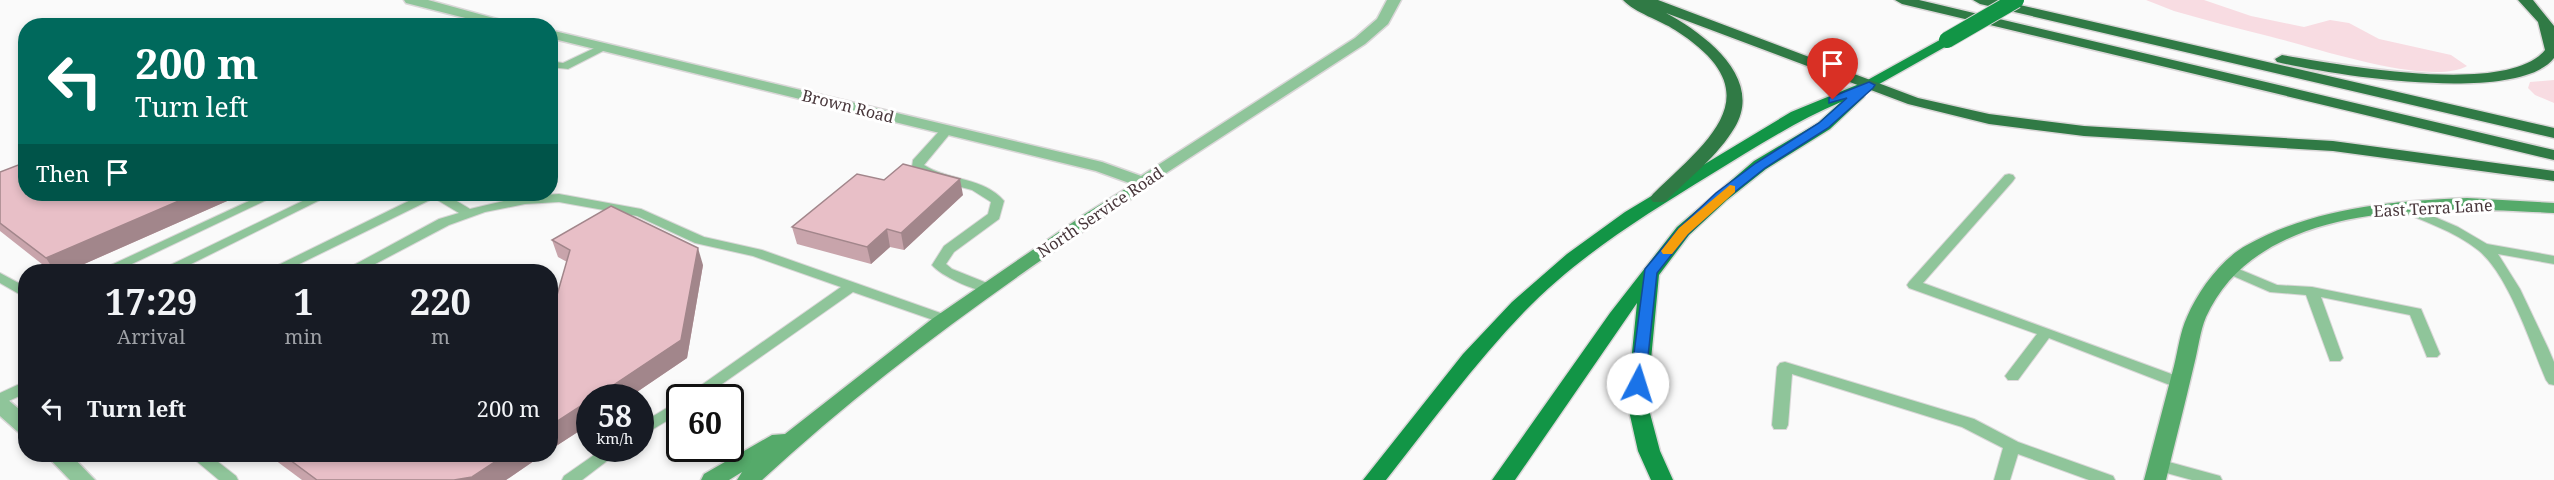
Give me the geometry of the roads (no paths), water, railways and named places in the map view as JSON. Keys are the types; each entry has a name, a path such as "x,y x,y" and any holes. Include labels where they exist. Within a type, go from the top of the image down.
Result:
{"highway":[{"path":"1630,0 1685,29 1704,44 1717,56 1732,86 1732,115 1725,130 1659,198"},
{"path":"1645,0 1869,85 1940,109 2030,126 2333,146 2554,176"},
{"path":"1902,0 2554,155"},
{"path":"1980,0 2554,133"},
{"path":"2068,21 2143,30 2293,61 2428,78 2472,79 2517,74 2541,64 2552,51 2551,32 2541,15 2525,0"}],"main road":[{"path":"1374,480 1470,359 1519,306 1573,258 1659,198 1797,115 1869,85 2016,0"},
{"path":"1503,480 1650,272 1683,231 1721,196 1760,165 1824,126 1869,85"},
{"path":"1650,272 1637,402 1649,451 1662,480"}],"street":[{"path":"411,0 482,18"},
{"name":"North Service Road","path":"748,480 805,426 987,288 1360,41 1383,21 1394,0"},
{"name":"Brown Road","path":"558,36 1102,167 1143,183"},
{"name":"East Terra Lane","path":"2157,472 2196,318 2229,269 2252,249 2298,229 2364,211 2400,206 2467,203 2554,208"},
{"path":"0,402 18,419"},
{"name":"North Service Road","path":"712,480 805,426"},
{"path":"65,462 84,480"}],"lane":[{"path":"558,66 564,67 603,47"},
{"path":"947,130 925,152 917,163 918,167 972,183 987,190 998,201 994,216 949,249 939,265 947,273 987,288"},
{"path":"2008,178 1914,285 2180,383"},
{"path":"558,198 641,213 700,240 757,253 944,319"},
{"path":"120,264 258,201"},
{"path":"180,264 311,201"},
{"path":"288,264 418,201"},
{"path":"449,201 470,213"},
{"path":"363,264 444,222 470,213 521,201"},
{"path":"2400,206 2482,247 2494,258 2506,277 2554,380"},
{"path":"2482,247 2554,260"},
{"path":"2229,269 2275,289 2312,291 2416,312 2432,354"},
{"path":"0,277 18,289"},
{"path":"710,384 852,287"},
{"path":"2312,291 2335,358"},
{"path":"2013,376 2046,332"},
{"path":"1780,425 1785,367 1968,423 2012,446 2107,480"},
{"path":"0,402 18,391"},
{"path":"2002,480 2012,446"},
{"path":"206,462 230,480"},
{"path":"570,480 596,462"},
{"path":"2157,472 2214,480"}]}
